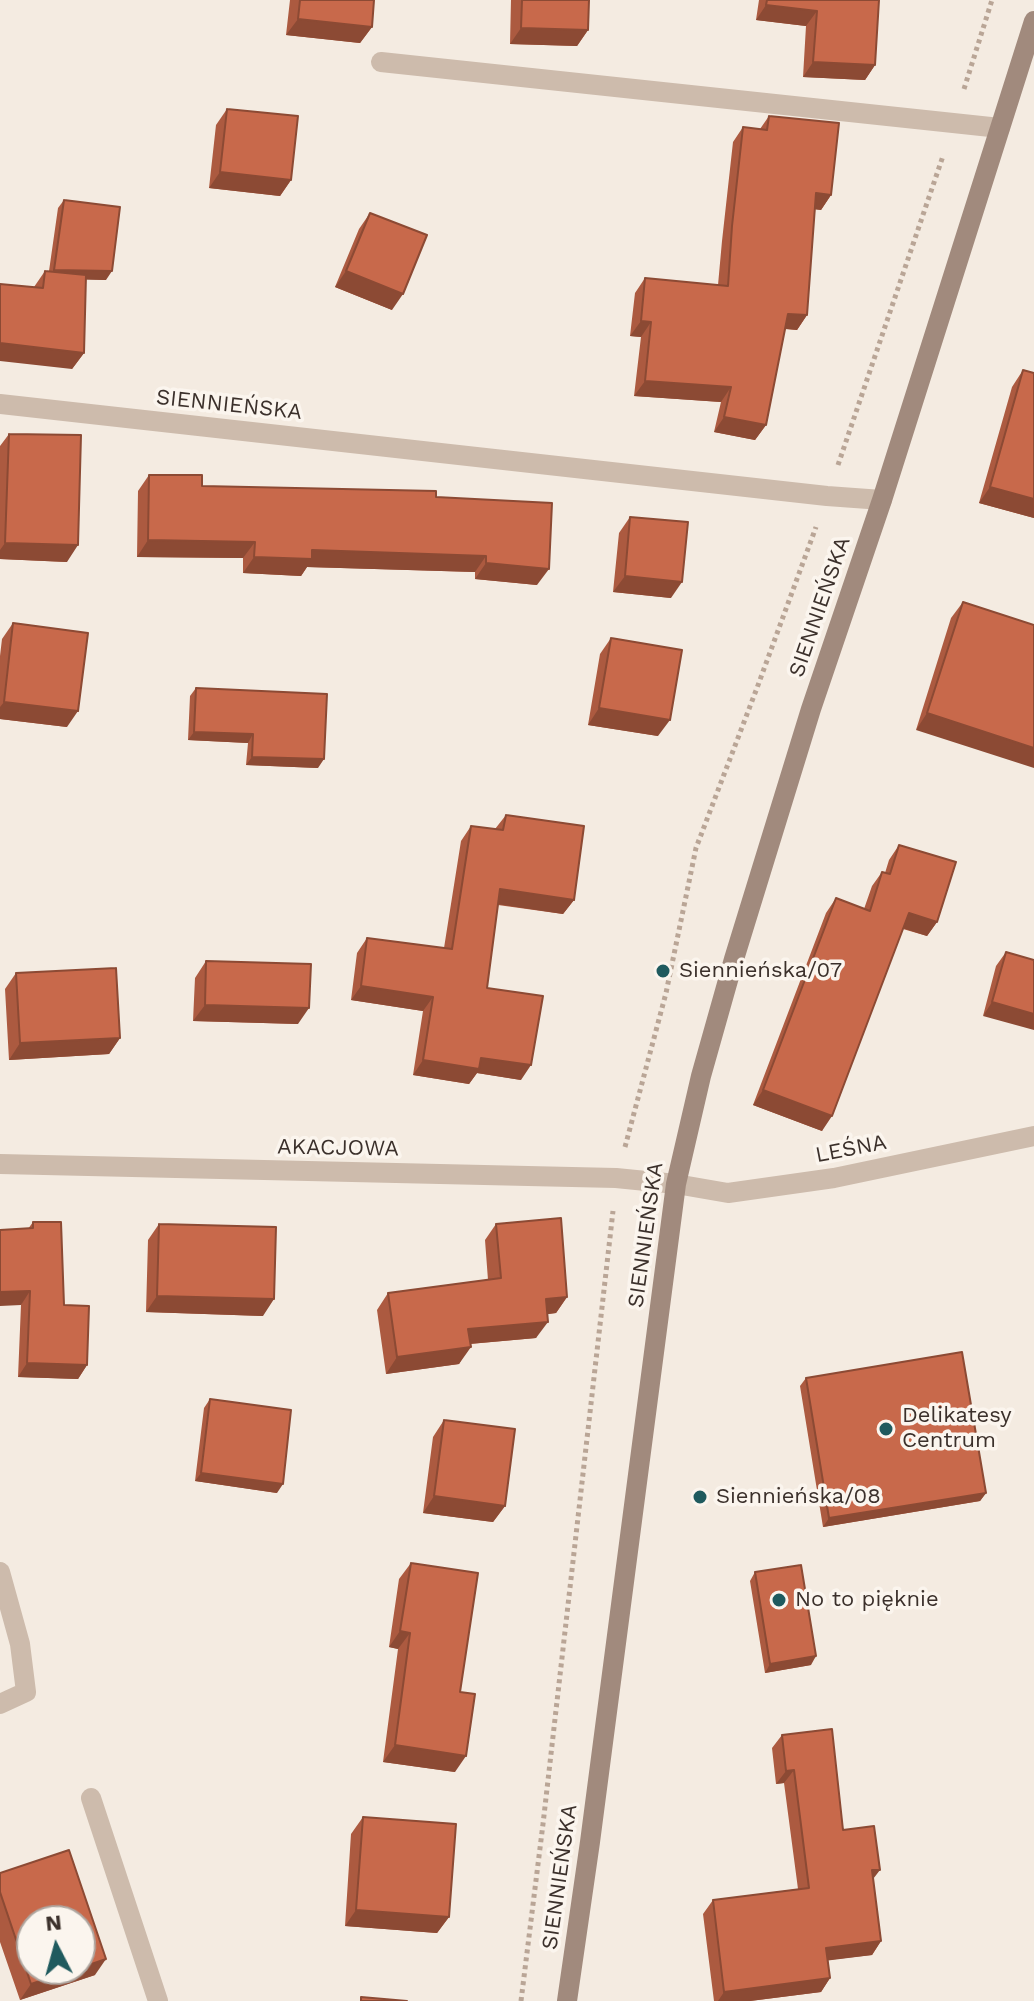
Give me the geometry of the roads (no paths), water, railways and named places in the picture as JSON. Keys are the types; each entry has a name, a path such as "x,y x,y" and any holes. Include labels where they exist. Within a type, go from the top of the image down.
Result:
{"main road":[{"name":"SIENNIEŃSKA","path":"567,2001 676,1184 701,1076 811,709 882,500 1034,21"}],"street":[{"path":"381,62 1000,128"},
{"name":"SIENNIEŃSKA","path":"0,404 882,500"},
{"name":"LEŚNA","path":"676,1184 728,1193 751,1190 834,1178 1034,1136"},
{"name":"AKACJOWA","path":"0,1164 572,1176 676,1184"},
{"path":"0,1572 20,1644 26,1692 0,1704"},
{"path":"91,1798 158,2001"}],"place":[{"name":"Siennieńska/07","path":"663,971"},
{"name":"Delikatesy Centrum","path":"886,1429"},
{"name":"Siennieńska/08","path":"700,1497"},
{"name":"No to pięknie","path":"779,1600"}]}
